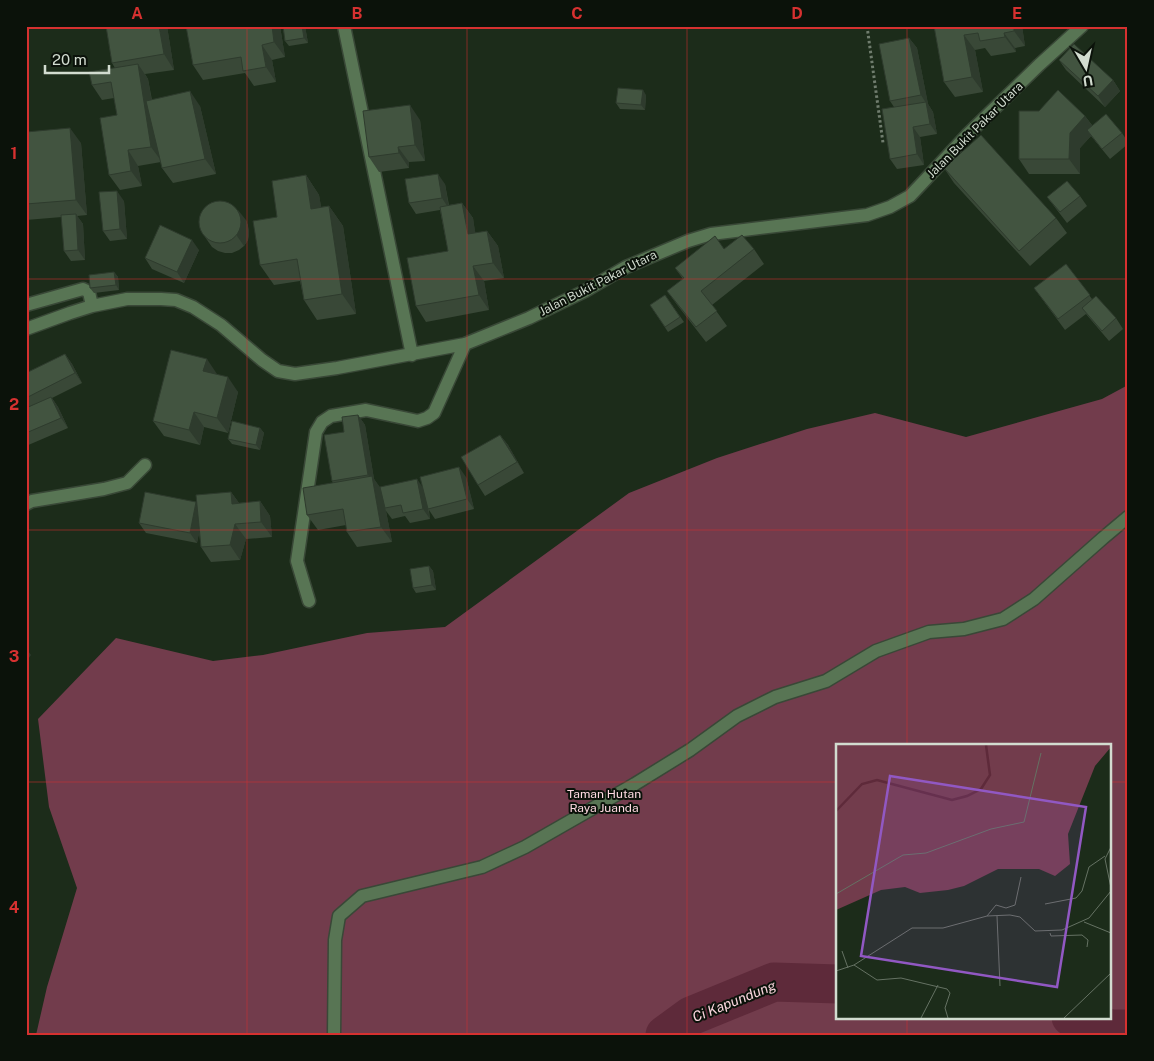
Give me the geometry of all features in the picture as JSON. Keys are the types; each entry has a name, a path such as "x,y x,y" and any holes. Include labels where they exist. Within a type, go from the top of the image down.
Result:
{"street":[{"path":"344,26 412,355"},
{"name":"Jalan Bukit Pakar Utara","path":"26,329 70,312 127,299 176,300 193,307 222,325 262,360 278,371 296,374 466,344 529,318 585,291 626,267 688,241 711,234 867,215 890,207 910,196 967,135 1082,26"},
{"path":"26,305 83,289 89,292 92,306"},
{"path":"309,601 297,561 316,432 322,422 331,416 366,410 418,421 427,418 434,413 466,344"},
{"path":"26,504 104,489 127,482 145,465"},
{"path":"334,1035 335,940 339,916 362,896 482,867 508,855 635,784 690,750 737,716 775,697 826,681 876,651 929,632 964,629 1004,619 1034,599 1128,517"}],"path":[{"path":"867,26 883,143"}],"green space":[{"name":"Taman Hutan Raya Juanda","path":"1128,385 1128,1035 36,1035 47,987 77,888 49,807 38,719 116,638 213,661 263,655 367,633 445,627 629,493 717,458 807,429 875,413 966,437 1102,399"}],"building":[{"path":"106,26 159,26 164,54 112,63"},
{"path":"186,26 272,26 274,42 262,45 266,67 243,71 241,57 193,65"},
{"path":"283,26 302,26 304,38 285,41"},
{"path":"934,26 1014,26 1014,31 1004,33 1005,37 980,41 978,33 964,35 972,77 944,82"},
{"path":"909,38 921,95 890,101 879,44"},
{"path":"1074,44 1113,80 1098,96 1059,60"},
{"path":"138,64 151,147 128,150 131,171 109,175 100,118 117,115 111,82 92,85 89,72"},
{"path":"618,88 643,90 641,105 616,103"},
{"path":"1058,90 1085,116 1070,133 1069,159 1019,159 1019,111 1039,111"},
{"path":"190,91 205,159 162,168 146,101"},
{"path":"926,102 930,124 913,127 917,154 890,159 882,109"},
{"path":"410,105 415,145 398,147 399,153 369,157 363,111"},
{"path":"1106,114 1122,133 1102,149 1087,130"},
{"path":"70,128 76,200 26,204 26,132"},
{"path":"981,135 1056,218 1019,251 944,168"},
{"path":"438,174 442,198 409,203 405,179"},
{"path":"306,175 311,209 329,206 342,294 304,300 297,259 260,265 253,221 277,217 272,181"},
{"path":"1067,181 1080,196 1060,212 1047,197"},
{"path":"117,191 120,229 103,231 99,192"},
{"path":"224,201 232,204 238,210 241,222 238,234 232,240 216,243 208,240 202,234 199,218 202,210 208,204"},
{"path":"462,203 468,234 487,231 493,263 473,266 479,295 416,306 407,258 448,251 440,207"},
{"path":"76,214 78,250 64,251 61,215"},
{"path":"160,225 192,240 177,272 145,258"},
{"path":"742,235 754,249 701,291 717,311 696,327 667,291 684,278 675,268 715,236 724,249"},
{"path":"1066,264 1090,295 1058,319 1034,288"},
{"path":"114,272 116,285 90,288 89,275"},
{"path":"665,295 680,317 665,327 650,305"},
{"path":"1096,296 1116,318 1102,331 1082,308"},
{"path":"171,350 207,359 203,371 228,377 217,418 194,412 189,430 153,421"},
{"path":"65,354 75,373 26,398 26,373"},
{"path":"51,397 61,418 26,433 26,408"},
{"path":"358,415 368,475 332,481 324,435 344,432 342,417"},
{"path":"232,421 260,428 256,445 228,439"},
{"path":"500,435 517,462 478,485 461,457"},
{"path":"459,467 467,499 428,509 420,477"},
{"path":"372,476 381,527 347,532 343,509 307,515 303,488"},
{"path":"417,479 423,509 403,513 401,505 385,508 380,487"},
{"path":"145,492 196,502 190,533 139,523"},
{"path":"231,492 232,504 260,501 261,522 235,524 230,545 201,547 196,495"},
{"path":"429,566 432,585 413,588 410,569"}],"waterway":[{"name":"Ci Kapundung","path":"665,1035 691,1016 774,982 836,984"},
{"name":"Ci Kapundung","path":"1074,1018 1111,1029 1128,1029"}]}
